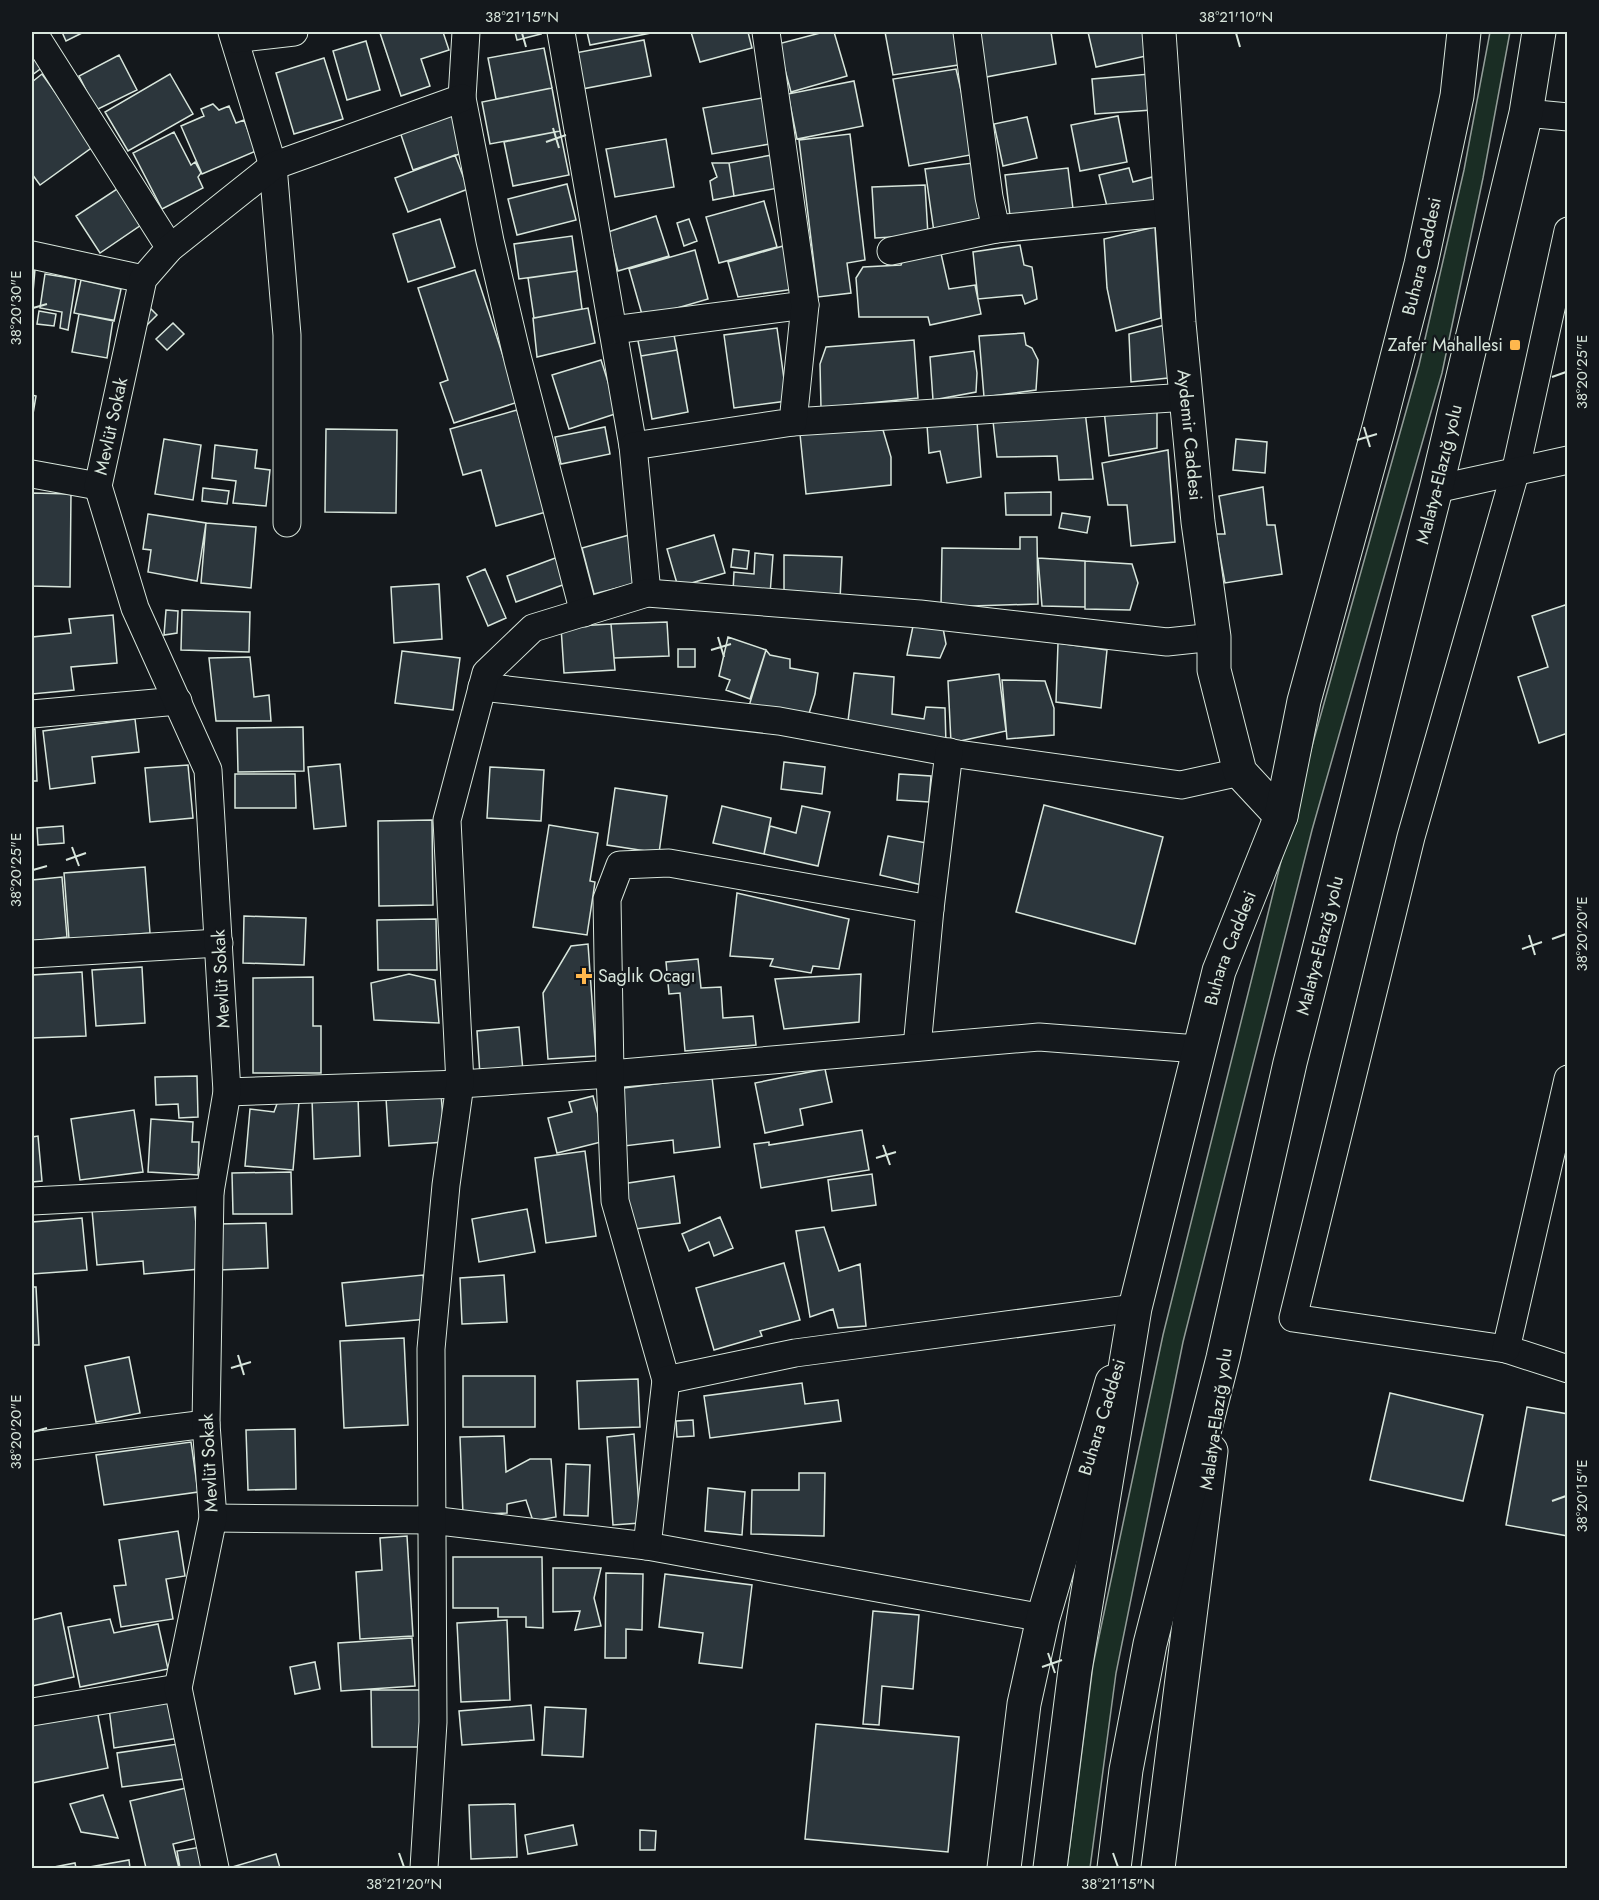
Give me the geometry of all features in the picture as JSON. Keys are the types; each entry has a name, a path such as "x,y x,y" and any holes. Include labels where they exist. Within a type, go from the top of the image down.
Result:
{"main road":[{"name":"Aydemir Caddesi","path":"1159,32 1171,212 1198,522 1214,637 1214,670 1240,772 1281,816"},
{"name":"Buhara Caddesi","path":"1004,1869 1024,1704 1043,1618 1091,1449 1135,1308 1219,970 1281,816 1304,701 1422,264 1457,96 1464,32"},
{"name":"Malatya-Elazığ yolu","path":"1158,1869 1223,1358 1290,1063 1436,489 1526,113 1539,32"},
{"path":"1050,1869 1075,1670 1135,1308"},
{"path":"1114,1869 1126,1770 1150,1644 1223,1358"}],"street":[{"path":"33,32 170,248"},
{"path":"287,523 287,335 273,166 234,35 294,32"},
{"path":"466,32 462,98 490,241 518,360 584,612"},
{"path":"561,32 633,446 647,593"},
{"path":"766,32 805,305 793,422"},
{"path":"967,32 989,197 996,228"},
{"name":"Mevlüt Sokak","path":"215,1869 178,1688 213,1518 206,1424 210,1191 227,1092 208,770 135,608 98,486 143,279 170,248 273,166 462,98"},
{"path":"1526,113 1568,117"},
{"path":"891,251 996,228 1171,212"},
{"path":"1568,231 1515,472 1411,837 1293,1318 1506,1349 1568,1369"},
{"path":"32,255 143,279"},
{"path":"613,330 805,305"},
{"path":"633,446 793,422 1188,397"},
{"path":"1436,489 1568,460"},
{"path":"32,474 98,486"},
{"path":"424,1869 433,1722 431,1349 446,1185 460,1084 447,820 486,673 532,628 647,593 920,614 1167,642 1214,637"},
{"path":"482,687 779,722 949,752 1181,785 1240,772"},
{"path":"32,714 178,701"},
{"path":"917,1047 930,909 949,752"},
{"path":"647,1546 666,1380 615,1201 607,899 620,865 669,863 930,909"},
{"path":"32,954 219,943"},
{"path":"227,1092 460,1084 610,1074 1040,1037 1198,1049"},
{"path":"1506,1349 1567,1083"},
{"path":"32,1201 210,1191"},
{"path":"666,1380 795,1353 1135,1308"},
{"path":"32,1446 206,1424"},
{"path":"213,1518 431,1520 647,1546 1043,1618"},
{"path":"32,1712 178,1688"}],"green space":[{"path":"1490,32 1510,32 1483,178 1442,373 1312,830 1183,1342 1116,1673 1090,1868 1067,1868 1093,1665 1163,1335 1291,821 1419,365 1464,170"}],"building":[{"path":"62,32 84,32 66,41"},
{"path":"443,32 449,50 421,59 430,86 401,96 380,33"},
{"path":"515,32 540,32 541,34 517,40"},
{"path":"587,32 656,32 590,45"},
{"path":"691,32 748,32 752,48 700,62"},
{"path":"824,32 834,32 847,76 791,92 778,44"},
{"path":"885,32 954,32 958,65 893,75"},
{"path":"979,32 1051,32 1056,64 986,77"},
{"path":"1088,32 1150,32 1155,54 1096,67"},
{"path":"644,40 651,76 582,89 575,53"},
{"path":"366,41 380,90 347,100 333,51"},
{"path":"544,48 552,88 496,99 488,58"},
{"path":"32,49 43,67 32,75"},
{"path":"119,55 137,90 96,110 79,76"},
{"path":"324,58 343,119 294,134 276,73"},
{"path":"956,69 976,154 909,166 893,79"},
{"path":"42,74 94,146 40,185 32,174 32,82"},
{"path":"170,74 193,114 128,151 105,112"},
{"path":"1150,74 1152,110 1095,114 1092,79"},
{"path":"854,81 863,126 797,139 788,94"},
{"path":"552,88 560,131 490,144 482,102"},
{"path":"762,98 770,144 712,154 703,108"},
{"path":"213,104 219,110 229,106 236,123 244,120 256,151 202,174 181,126 204,116 201,109"},
{"path":"455,104 471,150 413,170 397,123"},
{"path":"1118,116 1127,162 1080,171 1071,125"},
{"path":"1027,117 1037,158 1003,166 994,124"},
{"path":"560,131 569,175 513,186 504,142"},
{"path":"174,132 191,165 195,162 201,173 198,177 203,188 162,209 133,153"},
{"path":"850,134 865,260 847,263 851,293 818,297 799,140"},
{"path":"666,139 674,187 615,197 606,149"},
{"path":"455,155 468,189 408,212 395,178"},
{"path":"772,155 778,188 734,196 729,163"},
{"path":"712,163 729,163 734,196 713,200 710,181 717,177"},
{"path":"973,163 982,224 934,232 925,169"},
{"path":"1068,168 1074,217 1011,224 1005,175"},
{"path":"1129,168 1133,182 1152,177 1158,202 1109,214 1099,175"},
{"path":"567,184 576,220 517,235 508,199"},
{"path":"925,185 928,235 875,238 872,187"},
{"path":"120,187 144,223 100,253 76,216"},
{"path":"764,201 777,247 719,263 706,217"},
{"path":"656,216 669,256 618,271 608,232"},
{"path":"440,219 455,267 408,282 393,234"},
{"path":"689,219 697,241 684,246 677,223"},
{"path":"1155,227 1161,318 1116,331 1107,288 1104,239"},
{"path":"572,236 577,271 519,279 514,244"},
{"path":"1020,245 1024,265 1032,267 1037,299 1025,304 1022,295 978,299 973,252"},
{"path":"783,246 795,289 738,297 728,262"},
{"path":"940,249 949,289 975,285 981,314 930,325 928,317 859,317 856,278 863,267 901,265 905,255"},
{"path":"695,250 708,299 643,318 629,269"},
{"path":"32,269 35,269 32,304"},
{"path":"475,270 518,402 454,423 440,383 448,380 418,288"},
{"path":"577,271 582,309 534,318 528,278"},
{"path":"45,274 76,279 68,330 60,328 62,312 40,308"},
{"path":"81,280 121,289 114,321 74,313"},
{"path":"148,306 157,315 147,325 137,315"},
{"path":"588,308 595,343 537,357 533,318"},
{"path":"39,311 56,314 54,326 37,324"},
{"path":"79,314 113,320 107,358 72,352"},
{"path":"173,323 184,334 167,350 156,339"},
{"path":"1165,325 1168,378 1131,382 1129,334"},
{"path":"777,328 787,401 734,408 724,335"},
{"path":"673,330 677,350 641,356 637,336"},
{"path":"1024,333 1026,345 1032,348 1038,360 1036,390 984,397 979,336"},
{"path":"914,340 918,398 821,408 820,364 826,347"},
{"path":"677,350 688,412 652,419 641,356"},
{"path":"974,351 977,373 976,392 933,400 930,357"},
{"path":"601,360 618,413 569,429 552,375"},
{"path":"32,395 36,396 32,420"},
{"path":"1157,405 1157,448 1109,456 1104,410"},
{"path":"517,410 546,512 496,526 481,470 463,475 450,429"},
{"path":"1085,411 1093,479 1059,480 1057,456 997,457 993,421"},
{"path":"977,421 981,477 947,483 940,451 929,453 927,425"},
{"path":"605,427 610,454 561,464 555,437"},
{"path":"326,429 397,430 396,513 325,512"},
{"path":"883,430 891,457 891,485 806,494 800,434"},
{"path":"164,439 201,445 193,500 155,494"},
{"path":"1236,439 1267,442 1265,473 1233,470"},
{"path":"215,445 257,450 255,468 270,470 266,506 233,503 236,481 212,478"},
{"path":"1168,450 1175,542 1131,546 1127,505 1108,505 1102,463"},
{"path":"1263,487 1267,525 1275,525 1282,574 1225,583 1216,534 1225,534 1219,496"},
{"path":"203,488 229,491 227,504 202,501"},
{"path":"1051,492 1051,515 1006,515 1005,493"},
{"path":"32,493 71,494 70,587 32,586"},
{"path":"1062,513 1090,517 1087,533 1059,528"},
{"path":"148,514 206,523 197,581 148,572 151,550 143,549"},
{"path":"206,523 256,527 251,588 201,583"},
{"path":"629,535 641,582 594,594 582,548"},
{"path":"714,535 725,573 678,587 667,549"},
{"path":"1020,537 1037,537 1038,604 941,607 942,548 1020,549"},
{"path":"733,549 749,551 747,569 731,567"},
{"path":"755,553 773,555 770,594 733,592 734,572 754,574"},
{"path":"784,555 842,557 840,600 784,595"},
{"path":"558,557 568,583 516,602 507,576"},
{"path":"1038,558 1085,561 1085,607 1042,606"},
{"path":"1085,561 1132,564 1138,583 1130,610 1085,609"},
{"path":"485,569 506,618 488,626 467,577"},
{"path":"439,584 442,639 394,643 391,587"},
{"path":"1568,604 1568,733 1539,743 1518,677 1548,667 1532,616"},
{"path":"166,610 178,611 177,633 164,635"},
{"path":"182,610 250,612 249,652 181,650"},
{"path":"113,615 117,663 71,667 74,690 32,694 32,637 71,633 69,619"},
{"path":"667,622 669,656 614,658 611,624"},
{"path":"611,624 615,670 564,673 561,627"},
{"path":"913,626 943,628 946,644 940,658 907,655"},
{"path":"728,637 766,650 750,699 726,690 730,680 719,676"},
{"path":"1058,643 1107,650 1101,708 1056,702"},
{"path":"678,649 695,649 695,667 678,667"},
{"path":"766,650 770,655 790,659 790,668 818,673 815,694 807,720 749,706"},
{"path":"402,651 460,658 453,710 395,703"},
{"path":"250,657 254,697 269,695 271,721 216,721 209,658"},
{"path":"854,673 894,677 892,714 924,719 926,707 945,708 946,745 848,721"},
{"path":"999,674 1006,731 951,743 948,681"},
{"path":"1002,680 1045,681 1054,708 1054,735 1007,739"},
{"path":"135,719 139,752 92,757 95,783 50,789 43,731"},
{"path":"303,727 304,771 238,772 237,728"},
{"path":"32,729 35,729 37,781 32,781"},
{"path":"784,762 825,767 822,794 781,789"},
{"path":"340,764 346,826 314,829 308,767"},
{"path":"188,765 193,818 150,822 145,768"},
{"path":"490,767 544,770 541,821 487,818"},
{"path":"235,774 295,774 296,808 235,808"},
{"path":"899,774 931,776 929,802 897,800"},
{"path":"615,788 667,796 659,853 607,845"},
{"path":"1044,805 1163,837 1135,944 1016,912"},
{"path":"722,806 771,818 764,854 713,843"},
{"path":"802,806 830,812 818,866 764,854 770,826 796,833"},
{"path":"432,820 433,905 379,906 378,821"},
{"path":"549,825 598,833 590,881 595,882 587,935 533,927"},
{"path":"63,826 64,843 38,845 37,828"},
{"path":"888,836 938,845 926,886 880,875"},
{"path":"145,867 150,933 69,939 64,873"},
{"path":"62,877 67,937 32,941 32,880"},
{"path":"737,893 849,919 839,969 813,966 811,973 770,966 773,959 730,956"},
{"path":"244,916 306,918 304,965 243,963"},
{"path":"436,919 437,970 378,970 377,920"},
{"path":"588,944 596,1056 548,1059 543,993 571,946"},
{"path":"698,959 701,988 721,987 723,1018 753,1016 756,1045 685,1051 680,993 669,994 666,962"},
{"path":"142,967 145,1023 96,1026 92,970"},
{"path":"82,972 86,1036 32,1038 32,975"},
{"path":"409,974 435,980 439,1023 374,1020 371,983"},
{"path":"861,974 859,1022 784,1029 775,979"},
{"path":"313,977 313,1026 321,1026 321,1073 253,1073 253,978"},
{"path":"519,1027 523,1071 480,1075 477,1031"},
{"path":"825,1069 832,1102 800,1109 803,1125 765,1133 755,1083"},
{"path":"197,1076 198,1117 179,1118 178,1104 156,1105 155,1077"},
{"path":"712,1077 720,1147 674,1153 673,1140 624,1146 616,1089"},
{"path":"441,1094 445,1142 389,1146 386,1098"},
{"path":"593,1096 605,1141 557,1153 548,1118 572,1112 569,1102"},
{"path":"358,1097 360,1156 314,1159 312,1099"},
{"path":"278,1101 299,1102 293,1170 245,1166 250,1109 274,1112"},
{"path":"134,1110 143,1172 80,1180 71,1119"},
{"path":"151,1119 193,1122 192,1142 199,1142 198,1175 148,1172"},
{"path":"862,1130 869,1170 761,1188 754,1144 769,1142 769,1145"},
{"path":"38,1136 42,1181 32,1182 32,1137"},
{"path":"585,1151 596,1236 546,1243 535,1158"},
{"path":"291,1172 292,1214 233,1214 232,1173"},
{"path":"872,1174 876,1205 832,1211 828,1180"},
{"path":"674,1176 680,1223 628,1230 622,1184"},
{"path":"194,1202 200,1269 144,1274 143,1261 97,1265 92,1210"},
{"path":"527,1209 535,1252 479,1262 472,1219"},
{"path":"720,1217 733,1248 714,1256 709,1242 689,1251 682,1234"},
{"path":"82,1218 87,1270 32,1274 32,1222"},
{"path":"266,1223 268,1268 219,1270 217,1224"},
{"path":"824,1227 839,1271 860,1264 866,1326 838,1328 833,1309 810,1317 796,1231"},
{"path":"784,1263 800,1320 760,1331 762,1336 714,1350 696,1288"},
{"path":"423,1275 428,1319 346,1326 342,1283"},
{"path":"504,1275 507,1322 462,1324 460,1278"},
{"path":"32,1287 36,1287 39,1345 32,1345"},
{"path":"404,1338 408,1425 344,1428 340,1341"},
{"path":"129,1357 140,1413 96,1422 85,1366"},
{"path":"463,1376 535,1376 535,1427 463,1427"},
{"path":"638,1379 640,1427 579,1429 577,1381"},
{"path":"802,1383 805,1404 838,1400 841,1421 710,1438 704,1396"},
{"path":"1390,1393 1483,1415 1463,1501 1370,1480"},
{"path":"1527,1407 1568,1414 1568,1536 1506,1525"},
{"path":"693,1420 694,1436 677,1437 676,1421"},
{"path":"295,1429 296,1489 248,1490 246,1430"},
{"path":"634,1434 640,1523 613,1525 607,1437"},
{"path":"504,1436 506,1472 530,1459 551,1459 556,1517 533,1521 526,1500 507,1504 507,1513 463,1515 460,1437"},
{"path":"191,1442 198,1492 104,1505 96,1455"},
{"path":"566,1464 590,1465 588,1516 564,1515"},
{"path":"799,1473 825,1473 824,1536 751,1534 752,1490 799,1490"},
{"path":"708,1488 745,1492 742,1535 705,1531"},
{"path":"178,1531 185,1576 166,1579 173,1619 121,1627 114,1586 126,1585 119,1540"},
{"path":"407,1536 413,1636 360,1639 356,1572 382,1570 380,1538"},
{"path":"453,1557 542,1557 543,1628 526,1627 526,1617 498,1617 498,1608 453,1608"},
{"path":"553,1568 601,1568 594,1598 601,1626 575,1630 580,1611 553,1612"},
{"path":"606,1573 643,1574 642,1630 626,1629 626,1658 605,1658"},
{"path":"665,1574 752,1585 742,1668 699,1663 703,1633 659,1627"},
{"path":"873,1611 919,1615 913,1689 882,1686 879,1725 863,1724"},
{"path":"61,1613 74,1677 32,1686 32,1620"},
{"path":"110,1619 114,1633 158,1624 168,1669 80,1687 68,1627"},
{"path":"507,1620 510,1700 461,1702 457,1623"},
{"path":"412,1638 415,1686 341,1691 338,1643"},
{"path":"315,1662 320,1689 295,1694 290,1667"},
{"path":"371,1690 421,1690 421,1747 372,1747"},
{"path":"173,1698 179,1738 114,1748 109,1708"},
{"path":"96,1705 108,1768 32,1783 32,1718"},
{"path":"531,1705 534,1740 462,1745 459,1711"},
{"path":"545,1707 586,1709 583,1757 542,1755"},
{"path":"816,1724 959,1737 948,1852 805,1839"},
{"path":"178,1744 183,1779 122,1787 117,1753"},
{"path":"186,1788 198,1838 173,1844 179,1868 146,1868 130,1801"},
{"path":"103,1795 118,1838 81,1832 70,1804"},
{"path":"515,1804 517,1857 471,1859 469,1805"},
{"path":"573,1825 577,1845 528,1854 525,1835"},
{"path":"640,1830 656,1831 655,1850 640,1850"},
{"path":"201,1847 205,1868 180,1868 177,1851"},
{"path":"276,1854 280,1868 229,1868"},
{"path":"129,1860 130,1868 84,1868"},
{"path":"75,1863 76,1868 49,1868"}],"place":[{"name":"Zafer Mahallesi","path":"1515,345"},
{"name":"Saglık Ocagı","path":"584,976"}]}
